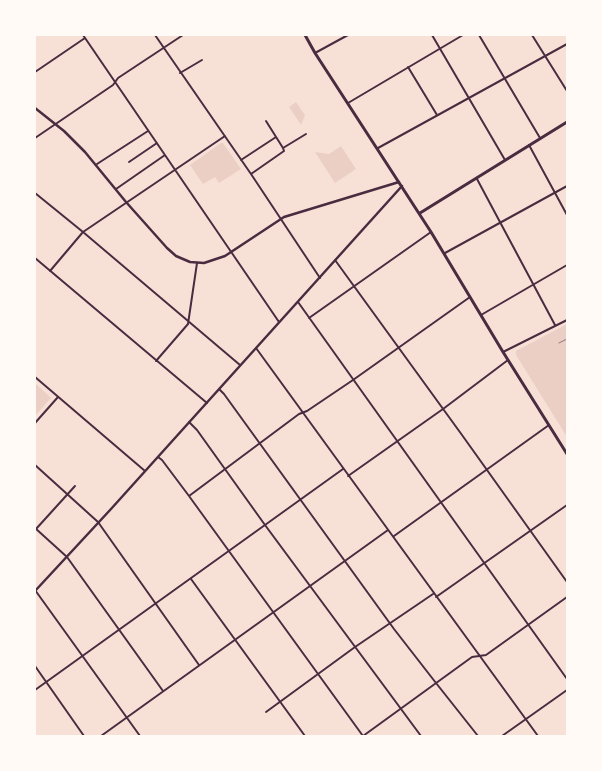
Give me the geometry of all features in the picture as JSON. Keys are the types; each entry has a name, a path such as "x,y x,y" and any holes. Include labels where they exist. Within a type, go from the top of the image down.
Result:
{"main road":[{"path":"305,35 315,53 432,232 480,315 567,454"},
{"path":"420,213 567,122"}],"street":[{"path":"83,35 279,322"},
{"path":"154,35 251,174 320,278"},
{"path":"35,138 113,85 118,78 183,35"},
{"path":"315,53 348,35"},
{"path":"432,35 506,160"},
{"path":"348,103 463,35"},
{"path":"479,35 540,138"},
{"path":"532,35 567,91"},
{"path":"35,72 85,38"},
{"path":"378,148 567,44"},
{"path":"180,73 202,60"},
{"path":"408,67 437,115"},
{"path":"35,108 70,136 97,164 126,202 170,252 182,259 197,263 213,261 231,253 280,218 400,182"},
{"path":"266,120 284,148"},
{"path":"97,164 148,130"},
{"path":"251,174 282,154 284,148 306,134"},
{"path":"50,271 83,232 224,136"},
{"path":"241,160 276,136"},
{"path":"129,162 157,144"},
{"path":"529,145 567,215"},
{"path":"116,189 165,155"},
{"path":"477,179 555,325"},
{"path":"140,736 35,591 190,422 402,186"},
{"path":"445,253 555,194 567,186"},
{"path":"35,193 240,365"},
{"path":"35,200 38,196"},
{"path":"309,318 432,232"},
{"path":"35,258 206,403"},
{"path":"335,260 567,582"},
{"path":"156,361 187,326 197,263"},
{"path":"480,315 567,265"},
{"path":"189,496 303,413 353,380 470,297"},
{"path":"298,302 567,678"},
{"path":"503,352 567,320"},
{"path":"256,348 342,469 394,537 433,594 538,736"},
{"path":"348,476 443,409 508,360"},
{"path":"35,377 145,470"},
{"path":"219,389 390,623 478,736"},
{"path":"35,423 58,397"},
{"path":"190,422 421,736"},
{"path":"394,537 440,502 549,425"},
{"path":"158,457 162,460 189,496 363,736 472,657 486,655 567,597"},
{"path":"35,465 98,522 199,665"},
{"path":"35,690 229,552 342,469"},
{"path":"75,486 35,529 67,557 163,691"},
{"path":"436,597 567,505"},
{"path":"101,736 388,530"},
{"path":"191,579 305,736"},
{"path":"266,712 355,647 433,594"},
{"path":"35,666 84,736"},
{"path":"502,736 567,690"}],"shaded area":[{"path":"296,102 305,115 301,125 289,107"},
{"path":"223,143 241,169 219,183 215,177 203,184 190,165"},
{"path":"341,146 356,169 335,183 315,152 329,154"},
{"path":"567,324 567,437 516,355 516,351"},
{"path":"35,383 51,398 35,416"}],"railway":[{"path":"559,343 567,339"}]}
